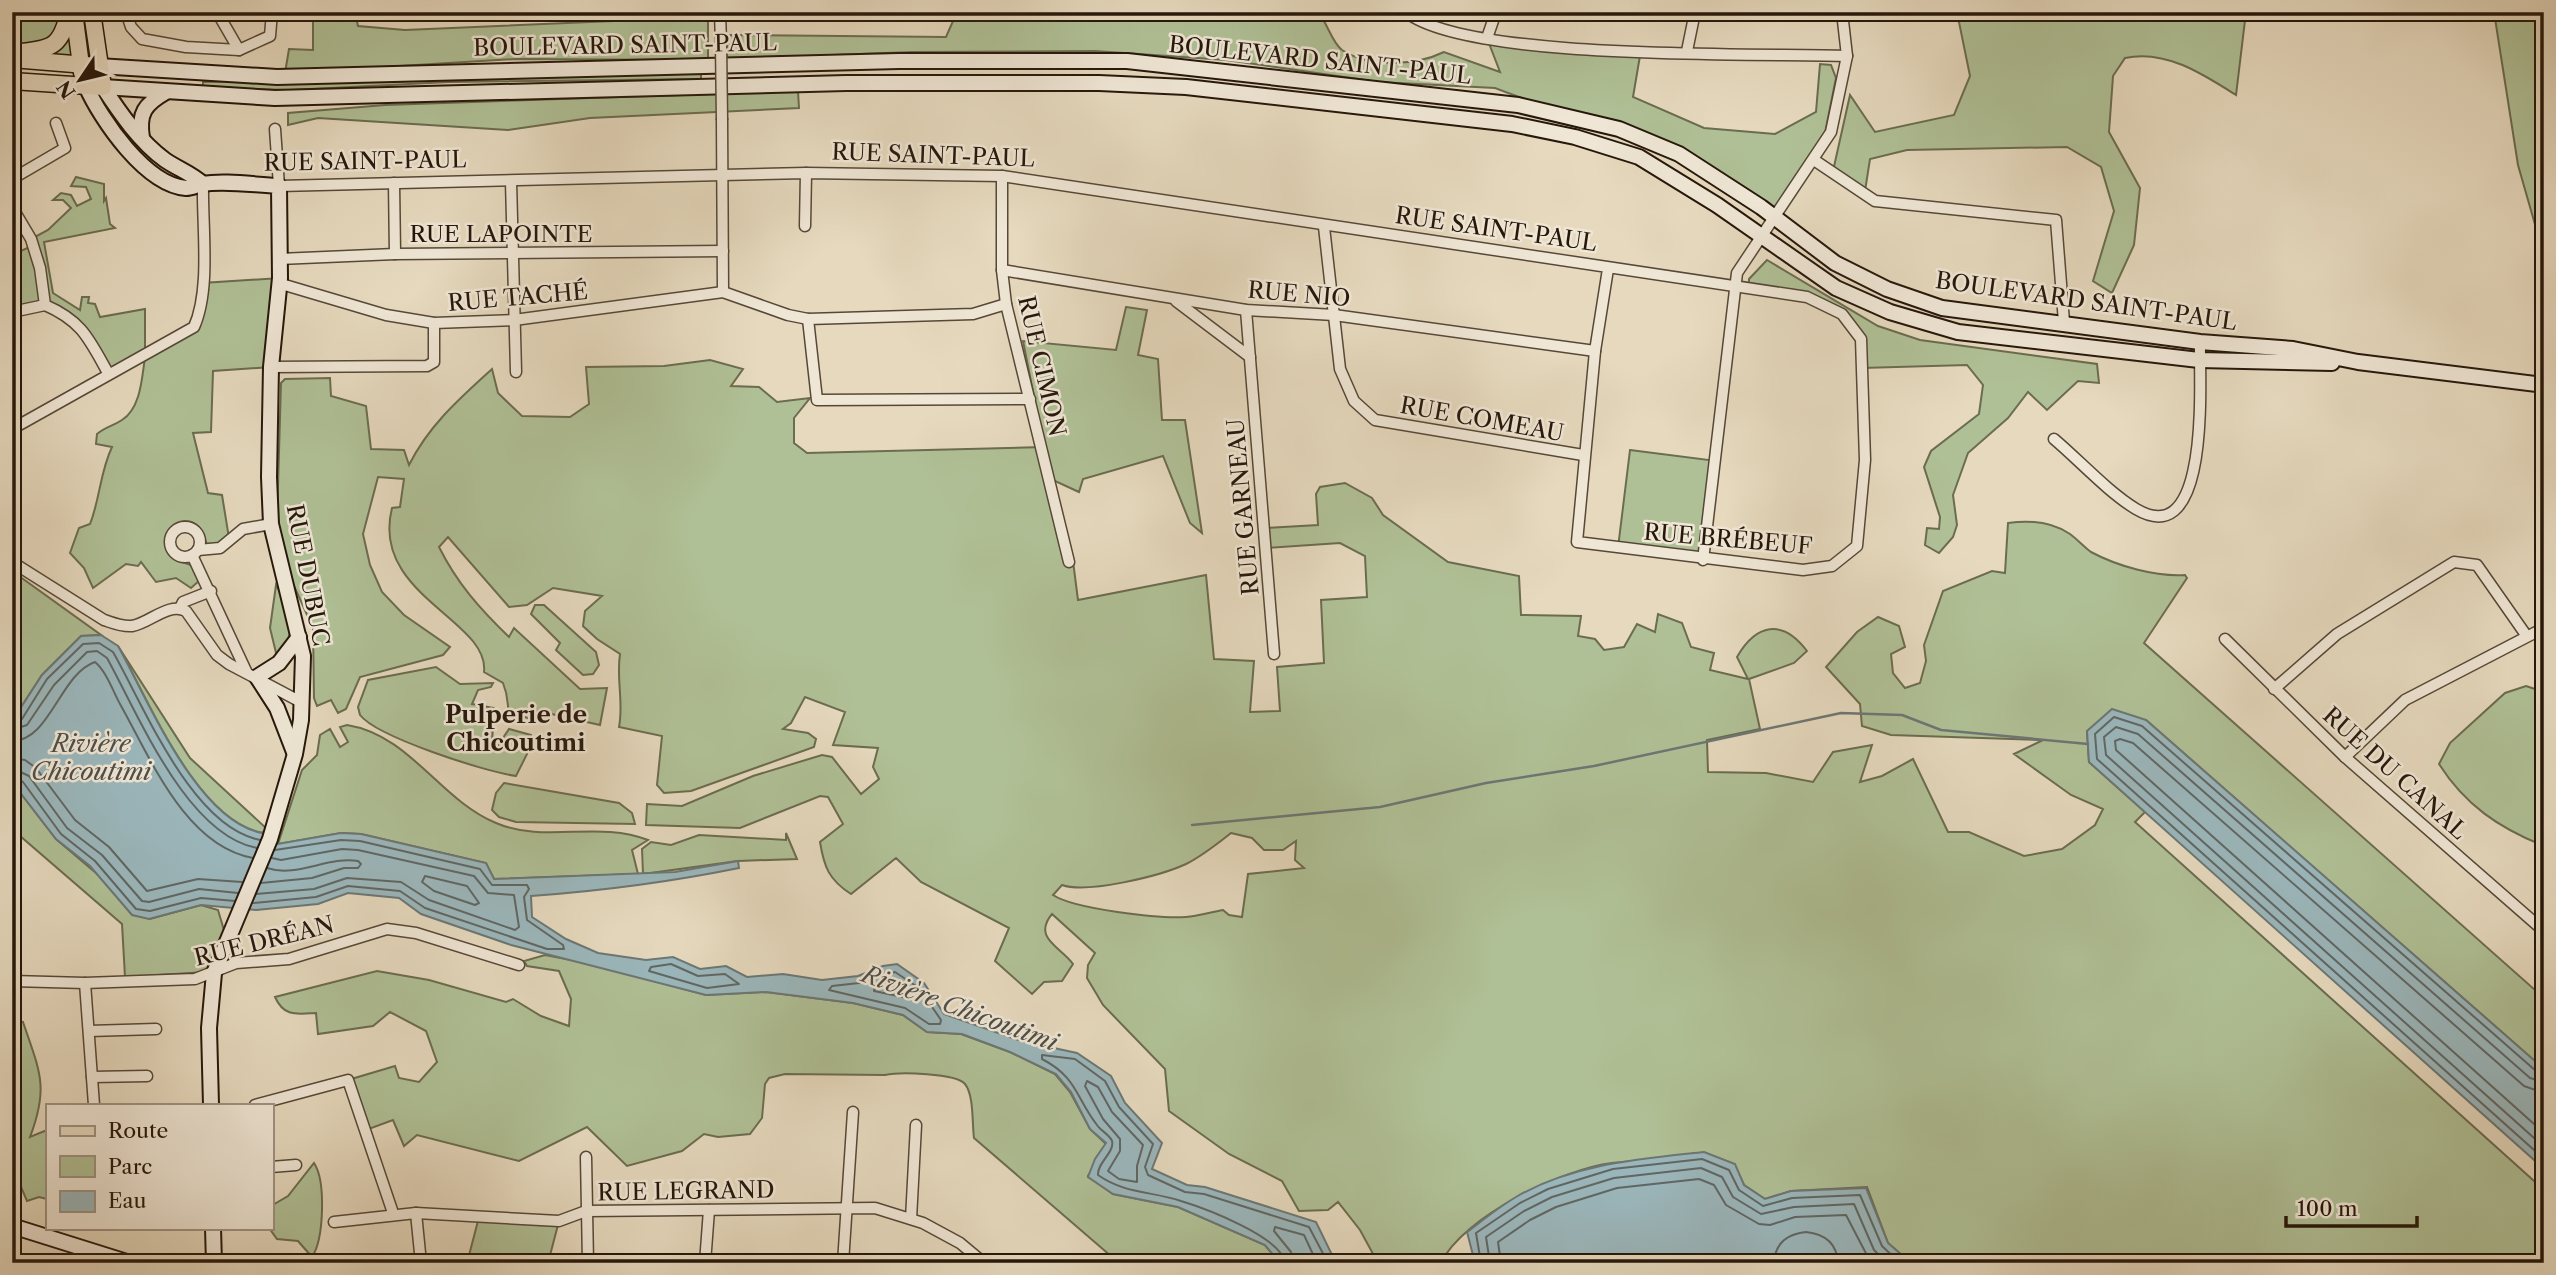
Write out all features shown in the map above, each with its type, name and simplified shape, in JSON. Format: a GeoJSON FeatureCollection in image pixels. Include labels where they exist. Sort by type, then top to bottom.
{"type":"FeatureCollection","features":[{"type":"Feature","properties":{"kind":"main road"},"geometry":{"type":"LineString","coordinates":[[12,53],[50,47],[62,36],[68,12]]}},
{"type":"Feature","properties":{"kind":"main road"},"geometry":{"type":"LineString","coordinates":[[74,12],[80,66],[95,87],[165,160],[189,171],[203,184]]}},
{"type":"Feature","properties":{"kind":"main road"},"geometry":{"type":"LineString","coordinates":[[92,12],[97,66],[95,87]]}},
{"type":"Feature","properties":{"kind":"main road","name":"BOULEVARD SAINT-PAUL"},"geometry":{"type":"LineString","coordinates":[[12,59],[80,66],[277,77],[872,62],[1127,61],[1518,105],[1619,129],[1679,154],[1776,213],[1835,263],[1887,289],[1942,308],[2200,342],[2293,349],[2358,362],[2544,385]]}},
{"type":"Feature","properties":{"kind":"main road","name":"BOULEVARD SAINT-PAUL"},"geometry":{"type":"LineString","coordinates":[[12,81],[275,98],[473,95],[846,83],[1099,83],[1186,87],[1512,124],[1574,137],[1639,157],[1761,235],[1836,288],[1890,312],[1958,332],[2199,360],[2291,364],[2358,362]]}},
{"type":"Feature","properties":{"kind":"main road","name":"RUE SAINT-PAUL"},"geometry":{"type":"LineString","coordinates":[[95,87],[104,118],[146,169],[158,177],[188,188],[203,184],[279,186]]}},
{"type":"Feature","properties":{"kind":"main road"},"geometry":{"type":"LineString","coordinates":[[142,139],[141,114],[147,105],[166,92]]}},
{"type":"Feature","properties":{"kind":"main road","name":"RUE DUBUC"},"geometry":{"type":"LineString","coordinates":[[211,1104],[209,1028],[214,973],[270,839],[295,754],[301,720],[299,701],[303,656],[271,524],[271,367],[278,283],[279,186]]}},
{"type":"Feature","properties":{"kind":"main road"},"geometry":{"type":"LineString","coordinates":[[295,754],[277,708],[252,675],[279,663],[299,637]]}},
{"type":"Feature","properties":{"kind":"main road"},"geometry":{"type":"LineString","coordinates":[[12,1226],[130,1263]]}},
{"type":"Feature","properties":{"kind":"main road"},"geometry":{"type":"LineString","coordinates":[[214,1230],[214,1263]]}},
{"type":"Feature","properties":{"kind":"street"},"geometry":{"type":"LineString","coordinates":[[126,12],[131,27],[142,39],[186,47],[239,50],[250,48],[270,36],[272,12]]}},
{"type":"Feature","properties":{"kind":"street"},"geometry":{"type":"LineString","coordinates":[[217,12],[239,50]]}},
{"type":"Feature","properties":{"kind":"street"},"geometry":{"type":"LineString","coordinates":[[720,12],[723,292],[788,315],[808,319],[973,314],[1006,304]]}},
{"type":"Feature","properties":{"kind":"street"},"geometry":{"type":"LineString","coordinates":[[1406,12],[1416,20],[1488,38],[1553,47],[1847,56]]}},
{"type":"Feature","properties":{"kind":"street"},"geometry":{"type":"LineString","coordinates":[[1488,38],[1496,12]]}},
{"type":"Feature","properties":{"kind":"street"},"geometry":{"type":"LineString","coordinates":[[1687,51],[1695,12]]}},
{"type":"Feature","properties":{"kind":"street"},"geometry":{"type":"LineString","coordinates":[[1703,560],[1737,273],[1831,132],[1847,56],[1842,12]]}},
{"type":"Feature","properties":{"kind":"street"},"geometry":{"type":"LineString","coordinates":[[12,179],[65,148],[55,123]]}},
{"type":"Feature","properties":{"kind":"street","name":"RUE DUBUC"},"geometry":{"type":"LineString","coordinates":[[275,129],[279,186]]}},
{"type":"Feature","properties":{"kind":"street"},"geometry":{"type":"LineString","coordinates":[[1814,160],[1875,201],[2056,220],[2064,322]]}},
{"type":"Feature","properties":{"kind":"street"},"geometry":{"type":"LineString","coordinates":[[805,226],[806,173]]}},
{"type":"Feature","properties":{"kind":"street","name":"RUE SAINT-PAUL"},"geometry":{"type":"LineString","coordinates":[[279,186],[806,173],[1002,176],[1737,287]]}},
{"type":"Feature","properties":{"kind":"street","name":"RUE CIMON"},"geometry":{"type":"LineString","coordinates":[[1002,176],[1002,270],[1006,304],[1069,562]]}},
{"type":"Feature","properties":{"kind":"street"},"geometry":{"type":"LineString","coordinates":[[511,181],[516,372]]}},
{"type":"Feature","properties":{"kind":"street"},"geometry":{"type":"LineString","coordinates":[[394,183],[395,254]]}},
{"type":"Feature","properties":{"kind":"street"},"geometry":{"type":"LineString","coordinates":[[12,429],[108,373],[145,357],[194,327],[202,310],[203,184]]}},
{"type":"Feature","properties":{"kind":"street"},"geometry":{"type":"LineString","coordinates":[[12,207],[31,239],[40,268],[44,305]]}},
{"type":"Feature","properties":{"kind":"street"},"geometry":{"type":"LineString","coordinates":[[1324,226],[1334,315]]}},
{"type":"Feature","properties":{"kind":"street","name":"RUE LAPOINTE"},"geometry":{"type":"LineString","coordinates":[[279,259],[395,254],[723,251]]}},
{"type":"Feature","properties":{"kind":"street"},"geometry":{"type":"LineString","coordinates":[[1583,455],[1608,269]]}},
{"type":"Feature","properties":{"kind":"street","name":"RUE NIO"},"geometry":{"type":"LineString","coordinates":[[1002,270],[1246,310],[1334,315],[1595,351]]}},
{"type":"Feature","properties":{"kind":"street","name":"RUE TACHÉ"},"geometry":{"type":"LineString","coordinates":[[278,283],[386,315],[434,323],[513,320],[723,292]]}},
{"type":"Feature","properties":{"kind":"street","name":"RUE BRÉBEUF"},"geometry":{"type":"LineString","coordinates":[[1583,455],[1577,542],[1703,560],[1803,570],[1832,566],[1857,546],[1865,460],[1861,340],[1842,314],[1807,297],[1737,287]]}},
{"type":"Feature","properties":{"kind":"street"},"geometry":{"type":"LineString","coordinates":[[1173,298],[1250,357]]}},
{"type":"Feature","properties":{"kind":"street"},"geometry":{"type":"LineString","coordinates":[[12,312],[44,305],[65,314],[82,327],[108,373]]}},
{"type":"Feature","properties":{"kind":"street","name":"RUE GARNEAU"},"geometry":{"type":"LineString","coordinates":[[1246,310],[1274,654]]}},
{"type":"Feature","properties":{"kind":"street","name":"RUE COMEAU"},"geometry":{"type":"LineString","coordinates":[[1334,315],[1340,369],[1354,401],[1375,420],[1583,455]]}},
{"type":"Feature","properties":{"kind":"street"},"geometry":{"type":"LineString","coordinates":[[808,319],[817,400],[1030,399]]}},
{"type":"Feature","properties":{"kind":"street"},"geometry":{"type":"LineString","coordinates":[[271,367],[427,366],[434,362],[434,323]]}},
{"type":"Feature","properties":{"kind":"street"},"geometry":{"type":"LineString","coordinates":[[2054,439],[2136,509],[2157,516],[2168,514],[2187,495],[2195,473],[2200,342]]}},
{"type":"Feature","properties":{"kind":"street"},"geometry":{"type":"LineString","coordinates":[[252,675],[195,553],[220,548],[243,529],[271,524]]}},
{"type":"Feature","properties":{"kind":"street"},"geometry":{"type":"LineString","coordinates":[[12,562],[104,620],[120,625],[134,626],[180,608],[183,603],[211,591]]}},
{"type":"Feature","properties":{"kind":"street"},"geometry":{"type":"LineString","coordinates":[[2274,689],[2337,634],[2454,562],[2477,565],[2526,635]]}},
{"type":"Feature","properties":{"kind":"street"},"geometry":{"type":"LineString","coordinates":[[180,608],[194,618],[218,654],[229,664],[299,701]]}},
{"type":"Feature","properties":{"kind":"street"},"geometry":{"type":"LineString","coordinates":[[2345,757],[2405,700],[2544,628]]}},
{"type":"Feature","properties":{"kind":"street","name":"RUE DU CANAL"},"geometry":{"type":"LineString","coordinates":[[2225,639],[2345,757],[2544,931]]}},
{"type":"Feature","properties":{"kind":"street","name":"RUE DRÉAN"},"geometry":{"type":"LineString","coordinates":[[12,982],[85,983],[195,979],[236,963],[289,959],[387,929],[416,933],[519,965]]}},
{"type":"Feature","properties":{"kind":"street"},"geometry":{"type":"LineString","coordinates":[[85,983],[94,1104]]}},
{"type":"Feature","properties":{"kind":"street"},"geometry":{"type":"LineString","coordinates":[[89,1031],[156,1029]]}},
{"type":"Feature","properties":{"kind":"street"},"geometry":{"type":"LineString","coordinates":[[92,1077],[147,1076]]}},
{"type":"Feature","properties":{"kind":"street"},"geometry":{"type":"LineString","coordinates":[[259,1104],[348,1080],[393,1213]]}},
{"type":"Feature","properties":{"kind":"street"},"geometry":{"type":"LineString","coordinates":[[843,1263],[853,1112]]}},
{"type":"Feature","properties":{"kind":"street"},"geometry":{"type":"LineString","coordinates":[[911,1219],[916,1125]]}},
{"type":"Feature","properties":{"kind":"street"},"geometry":{"type":"LineString","coordinates":[[586,1157],[588,1263]]}},
{"type":"Feature","properties":{"kind":"street"},"geometry":{"type":"LineString","coordinates":[[273,1167],[296,1165]]}},
{"type":"Feature","properties":{"kind":"street","name":"RUE LEGRAND"},"geometry":{"type":"LineString","coordinates":[[334,1222],[393,1213],[559,1221],[586,1211],[875,1208],[911,1219],[960,1243],[984,1263]]}},
{"type":"Feature","properties":{"kind":"street"},"geometry":{"type":"LineString","coordinates":[[705,1263],[709,1210]]}},
{"type":"Feature","properties":{"kind":"street"},"geometry":{"type":"LineString","coordinates":[[416,1213],[419,1253],[417,1263]]}},
{"type":"Feature","properties":{"kind":"green space"},"geometry":{"type":"Polygon","coordinates":[[[12,12],[74,12],[80,66],[12,59],[12,12]]]}},
{"type":"Feature","properties":{"kind":"green space"},"geometry":{"type":"Polygon","coordinates":[[[313,12],[355,12],[358,26],[405,30],[684,18],[685,12],[708,12],[708,60],[516,59],[285,73],[289,49],[313,50],[313,12]]]}},
{"type":"Feature","properties":{"kind":"green space"},"geometry":{"type":"Polygon","coordinates":[[[957,12],[1318,12],[1338,47],[1353,56],[1393,63],[1420,60],[1444,52],[1500,72],[1487,38],[1641,50],[1633,97],[1704,128],[1775,134],[1816,112],[1820,64],[1831,65],[1836,78],[1824,138],[1775,207],[1768,210],[1704,166],[1495,88],[1379,82],[1226,60],[1095,51],[912,52],[727,59],[726,35],[946,37],[957,12]]]}},
{"type":"Feature","properties":{"kind":"green space"},"geometry":{"type":"Polygon","coordinates":[[[1947,12],[2246,12],[2236,95],[2183,65],[2155,57],[2125,58],[2113,76],[2109,132],[2140,188],[2134,245],[2112,293],[2093,281],[2114,211],[2101,167],[2067,147],[1907,150],[1870,159],[1865,191],[1833,171],[1850,95],[1875,132],[1954,115],[1970,76],[1959,22],[1947,12]]]}},
{"type":"Feature","properties":{"kind":"green space"},"geometry":{"type":"Polygon","coordinates":[[[2494,12],[2544,12],[2544,234],[2536,228],[2518,165],[2494,12]]]}},
{"type":"Feature","properties":{"kind":"green space"},"geometry":{"type":"Polygon","coordinates":[[[701,71],[701,79],[449,82],[291,90],[203,88],[203,82],[701,71]]]}},
{"type":"Feature","properties":{"kind":"green space"},"geometry":{"type":"Polygon","coordinates":[[[798,91],[799,108],[590,118],[508,130],[318,118],[288,125],[288,113],[385,105],[798,91]]]}},
{"type":"Feature","properties":{"kind":"green space"},"geometry":{"type":"Polygon","coordinates":[[[76,177],[104,184],[104,201],[106,198],[110,224],[115,228],[44,242],[53,293],[80,310],[82,297],[89,297],[88,303],[95,304],[100,317],[145,309],[145,356],[194,327],[202,283],[280,278],[271,367],[213,371],[211,432],[193,433],[208,493],[222,495],[229,538],[216,549],[208,546],[200,528],[191,522],[184,521],[171,527],[165,540],[166,548],[172,558],[194,567],[200,580],[191,588],[176,578],[156,582],[141,562],[138,566],[126,564],[93,588],[84,568],[70,553],[79,528],[90,524],[112,447],[96,444],[97,434],[122,420],[133,408],[140,392],[145,357],[108,373],[82,327],[44,305],[12,312],[12,255],[32,246],[31,239],[48,230],[71,208],[63,200],[53,200],[61,193],[71,195],[77,206],[91,199],[86,187],[71,186],[76,177]]]}},
{"type":"Feature","properties":{"kind":"green space"},"geometry":{"type":"Polygon","coordinates":[[[1767,260],[1878,326],[1920,340],[2097,364],[2099,383],[2078,381],[2047,410],[2028,392],[2008,418],[1968,453],[1953,495],[1957,525],[1953,537],[1939,553],[1925,545],[1927,528],[1939,529],[1940,517],[1924,467],[1931,451],[1979,414],[1983,385],[1967,365],[1862,368],[1861,341],[1855,327],[1844,316],[1814,301],[1749,286],[1749,279],[1767,260]]]}},
{"type":"Feature","properties":{"kind":"green space"},"geometry":{"type":"Polygon","coordinates":[[[1126,307],[1147,310],[1138,355],[1158,359],[1162,420],[1185,420],[1202,533],[1190,523],[1163,456],[1083,479],[1079,492],[1053,480],[1073,561],[1078,600],[1206,575],[1214,659],[1254,661],[1250,712],[1280,711],[1277,667],[1324,663],[1321,600],[1367,597],[1365,556],[1340,543],[1266,548],[1264,528],[1318,525],[1316,494],[1320,487],[1345,483],[1372,498],[1383,515],[1448,562],[1519,576],[1521,615],[1581,616],[1578,636],[1595,639],[1604,650],[1624,647],[1637,624],[1655,632],[1658,614],[1682,623],[1691,647],[1714,653],[1710,670],[1748,679],[1737,657],[1744,646],[1761,632],[1770,629],[1788,633],[1807,651],[1794,663],[1749,679],[1760,729],[1707,740],[1708,772],[1766,773],[1813,782],[1833,752],[1872,745],[1860,782],[1882,776],[1913,759],[1948,832],[1969,832],[2024,856],[2062,849],[2095,825],[2103,809],[2071,795],[2014,754],[2043,740],[1891,735],[1862,726],[1860,704],[1826,667],[1857,632],[1878,617],[1899,626],[1905,647],[1891,654],[1893,673],[1905,688],[1920,683],[1926,661],[1924,645],[1943,591],[1992,571],[2005,573],[2008,523],[2048,524],[2073,536],[2091,552],[2113,562],[2137,570],[2185,575],[2187,578],[2144,643],[2544,998],[2544,1069],[2146,720],[2087,731],[2089,762],[2145,812],[2135,822],[2544,1190],[2544,1263],[1911,1263],[1888,1243],[1867,1187],[1791,1191],[1765,1199],[1744,1185],[1734,1164],[1641,1161],[1591,1167],[1516,1198],[1470,1229],[1441,1263],[1378,1263],[1360,1230],[1338,1202],[1328,1210],[1299,1211],[1282,1181],[1229,1154],[1169,1111],[1165,1069],[1103,1005],[1087,978],[1088,965],[1095,953],[1052,914],[1045,930],[1047,936],[1073,964],[1062,981],[1044,982],[1032,994],[995,961],[1009,928],[921,882],[896,858],[851,894],[837,883],[823,859],[820,842],[843,824],[828,797],[820,796],[740,828],[646,825],[647,804],[682,806],[753,776],[822,755],[832,757],[861,794],[879,779],[873,767],[878,748],[833,745],[845,712],[805,697],[791,723],[783,729],[808,733],[816,739],[814,747],[691,791],[664,793],[657,785],[662,736],[619,727],[620,654],[583,626],[585,611],[602,596],[553,588],[527,605],[509,607],[448,537],[439,547],[453,572],[478,605],[509,637],[514,628],[580,689],[607,688],[600,725],[538,711],[534,720],[510,711],[503,683],[484,672],[481,654],[469,637],[413,584],[398,563],[390,538],[392,508],[400,507],[404,479],[378,477],[363,534],[370,565],[382,592],[404,615],[450,647],[443,655],[360,677],[346,709],[338,713],[331,700],[317,706],[314,698],[313,628],[290,577],[277,521],[281,383],[285,379],[330,378],[331,396],[366,406],[371,449],[404,450],[409,465],[436,425],[492,369],[498,393],[522,416],[570,417],[589,404],[586,367],[664,366],[710,360],[743,369],[731,386],[759,387],[777,402],[810,398],[794,418],[794,443],[807,453],[1044,447],[1023,341],[1116,350],[1126,307]],[[1231,833],[1198,857],[1174,869],[1105,885],[1062,885],[1053,895],[1079,905],[1138,915],[1186,917],[1223,910],[1229,915],[1242,917],[1248,874],[1304,868],[1295,860],[1296,841],[1283,850],[1264,850],[1252,838],[1231,833]]]}},
{"type":"Feature","properties":{"kind":"green space"},"geometry":{"type":"Polygon","coordinates":[[[1630,450],[1717,461],[1706,559],[1618,548],[1630,450]]]}},
{"type":"Feature","properties":{"kind":"green space"},"geometry":{"type":"Polygon","coordinates":[[[12,571],[101,635],[81,636],[42,675],[16,715],[12,713],[12,571]]]}},
{"type":"Feature","properties":{"kind":"green space"},"geometry":{"type":"Polygon","coordinates":[[[276,585],[291,621],[289,638],[277,657],[270,628],[276,585]]]}},
{"type":"Feature","properties":{"kind":"green space"},"geometry":{"type":"Polygon","coordinates":[[[535,605],[544,605],[596,652],[599,665],[593,674],[583,675],[556,650],[560,643],[531,614],[535,605]]]}},
{"type":"Feature","properties":{"kind":"green space"},"geometry":{"type":"Polygon","coordinates":[[[118,646],[190,758],[267,829],[263,833],[239,824],[217,806],[196,783],[177,756],[118,646]]]}},
{"type":"Feature","properties":{"kind":"green space"},"geometry":{"type":"Polygon","coordinates":[[[436,667],[460,684],[493,683],[491,687],[478,690],[472,704],[494,708],[492,744],[497,747],[509,729],[531,735],[527,754],[516,776],[458,761],[409,743],[370,724],[360,715],[358,707],[368,680],[436,667]]]}},
{"type":"Feature","properties":{"kind":"green space"},"geometry":{"type":"Polygon","coordinates":[[[2526,686],[2544,692],[2544,846],[2484,814],[2460,792],[2439,764],[2450,743],[2505,693],[2526,686]]]}},
{"type":"Feature","properties":{"kind":"green space"},"geometry":{"type":"Polygon","coordinates":[[[347,725],[369,731],[389,741],[476,813],[496,823],[533,832],[610,832],[648,840],[632,850],[638,874],[494,879],[486,863],[361,834],[341,833],[278,844],[302,770],[317,755],[320,735],[330,729],[340,747],[348,742],[340,727],[347,725]]]}},
{"type":"Feature","properties":{"kind":"green space"},"geometry":{"type":"Polygon","coordinates":[[[12,782],[56,839],[150,919],[201,905],[218,910],[226,937],[207,972],[125,977],[122,924],[12,829],[12,782]]]}},
{"type":"Feature","properties":{"kind":"green space"},"geometry":{"type":"Polygon","coordinates":[[[504,783],[619,803],[632,813],[635,824],[516,822],[499,817],[492,810],[496,793],[504,783]]]}},
{"type":"Feature","properties":{"kind":"green space"},"geometry":{"type":"Polygon","coordinates":[[[786,833],[797,859],[738,861],[643,874],[642,849],[651,842],[671,845],[699,835],[786,840],[786,833]]]}},
{"type":"Feature","properties":{"kind":"green space"},"geometry":{"type":"Polygon","coordinates":[[[545,955],[587,963],[706,995],[766,992],[853,1003],[903,1015],[927,1032],[961,1034],[1010,1052],[1055,1074],[1070,1092],[1090,1129],[1106,1144],[1088,1176],[1113,1194],[1178,1207],[1265,1245],[1280,1263],[1119,1263],[974,1138],[968,1089],[960,1080],[939,1076],[785,1074],[769,1078],[765,1084],[762,1118],[750,1134],[718,1137],[704,1134],[682,1151],[627,1166],[587,1127],[519,1161],[417,1135],[404,1146],[393,1120],[366,1130],[348,1080],[395,1066],[399,1078],[419,1082],[437,1062],[426,1031],[390,1012],[373,1026],[318,1034],[316,1013],[291,1013],[282,1008],[275,997],[377,971],[429,980],[506,1002],[513,999],[541,1016],[569,1026],[571,999],[559,971],[527,966],[524,961],[545,955]]]}},
{"type":"Feature","properties":{"kind":"green space"},"geometry":{"type":"Polygon","coordinates":[[[12,1021],[23,1022],[38,1067],[41,1092],[30,1137],[46,1130],[46,1199],[39,1197],[27,1201],[12,1166],[12,1021]]]}},
{"type":"Feature","properties":{"kind":"green space"},"geometry":{"type":"Polygon","coordinates":[[[314,1163],[318,1171],[322,1210],[319,1237],[312,1257],[298,1241],[277,1239],[270,1230],[273,1230],[273,1205],[288,1196],[314,1163]]]}},
{"type":"Feature","properties":{"kind":"green space"},"geometry":{"type":"Polygon","coordinates":[[[479,1217],[559,1221],[548,1263],[467,1263],[479,1217]]]}},
{"type":"Feature","properties":{"kind":"water","name":"Rivière Chicoutimi"},"geometry":{"type":"Polygon","coordinates":[[[101,635],[118,646],[160,726],[196,783],[216,806],[238,824],[262,833],[267,829],[278,844],[341,833],[361,834],[486,863],[494,879],[675,872],[738,861],[739,868],[687,878],[531,896],[532,917],[566,939],[598,953],[646,960],[673,957],[700,969],[726,966],[747,977],[783,974],[822,980],[858,976],[883,966],[897,964],[924,983],[944,1014],[1021,1041],[1077,1053],[1111,1076],[1125,1103],[1162,1143],[1152,1169],[1187,1185],[1205,1187],[1316,1222],[1336,1263],[1280,1263],[1265,1245],[1178,1207],[1113,1194],[1088,1177],[1095,1159],[1106,1143],[1090,1129],[1071,1092],[1056,1074],[1010,1052],[962,1034],[927,1032],[903,1015],[853,1003],[766,992],[706,995],[511,945],[421,914],[399,898],[348,893],[318,904],[256,910],[201,905],[149,919],[132,915],[90,866],[56,839],[12,782],[12,713],[16,715],[42,675],[81,636],[101,635]]]}},
{"type":"Feature","properties":{"kind":"water"},"geometry":{"type":"Polygon","coordinates":[[[2112,709],[2146,720],[2544,1069],[2544,1169],[2089,762],[2087,731],[2112,709]]]}},
{"type":"Feature","properties":{"kind":"water"},"geometry":{"type":"Polygon","coordinates":[[[1704,1152],[1735,1164],[1744,1185],[1765,1199],[1791,1191],[1866,1188],[1888,1243],[1911,1263],[1821,1263],[1807,1258],[1783,1263],[1475,1263],[1467,1232],[1510,1201],[1538,1186],[1583,1170],[1607,1165],[1704,1152]]]}},
{"type":"Feature","properties":{"kind":"waterway"},"geometry":{"type":"LineString","coordinates":[[1192,825],[1380,807],[1486,783],[1594,766],[1841,713],[1902,715],[1941,730],[2088,744]]}},
{"type":"Feature","properties":{"kind":"district","name":"Pulperie de Chicoutimi"},"geometry":{"type":"Point","coordinates":[516,728]}}]}
